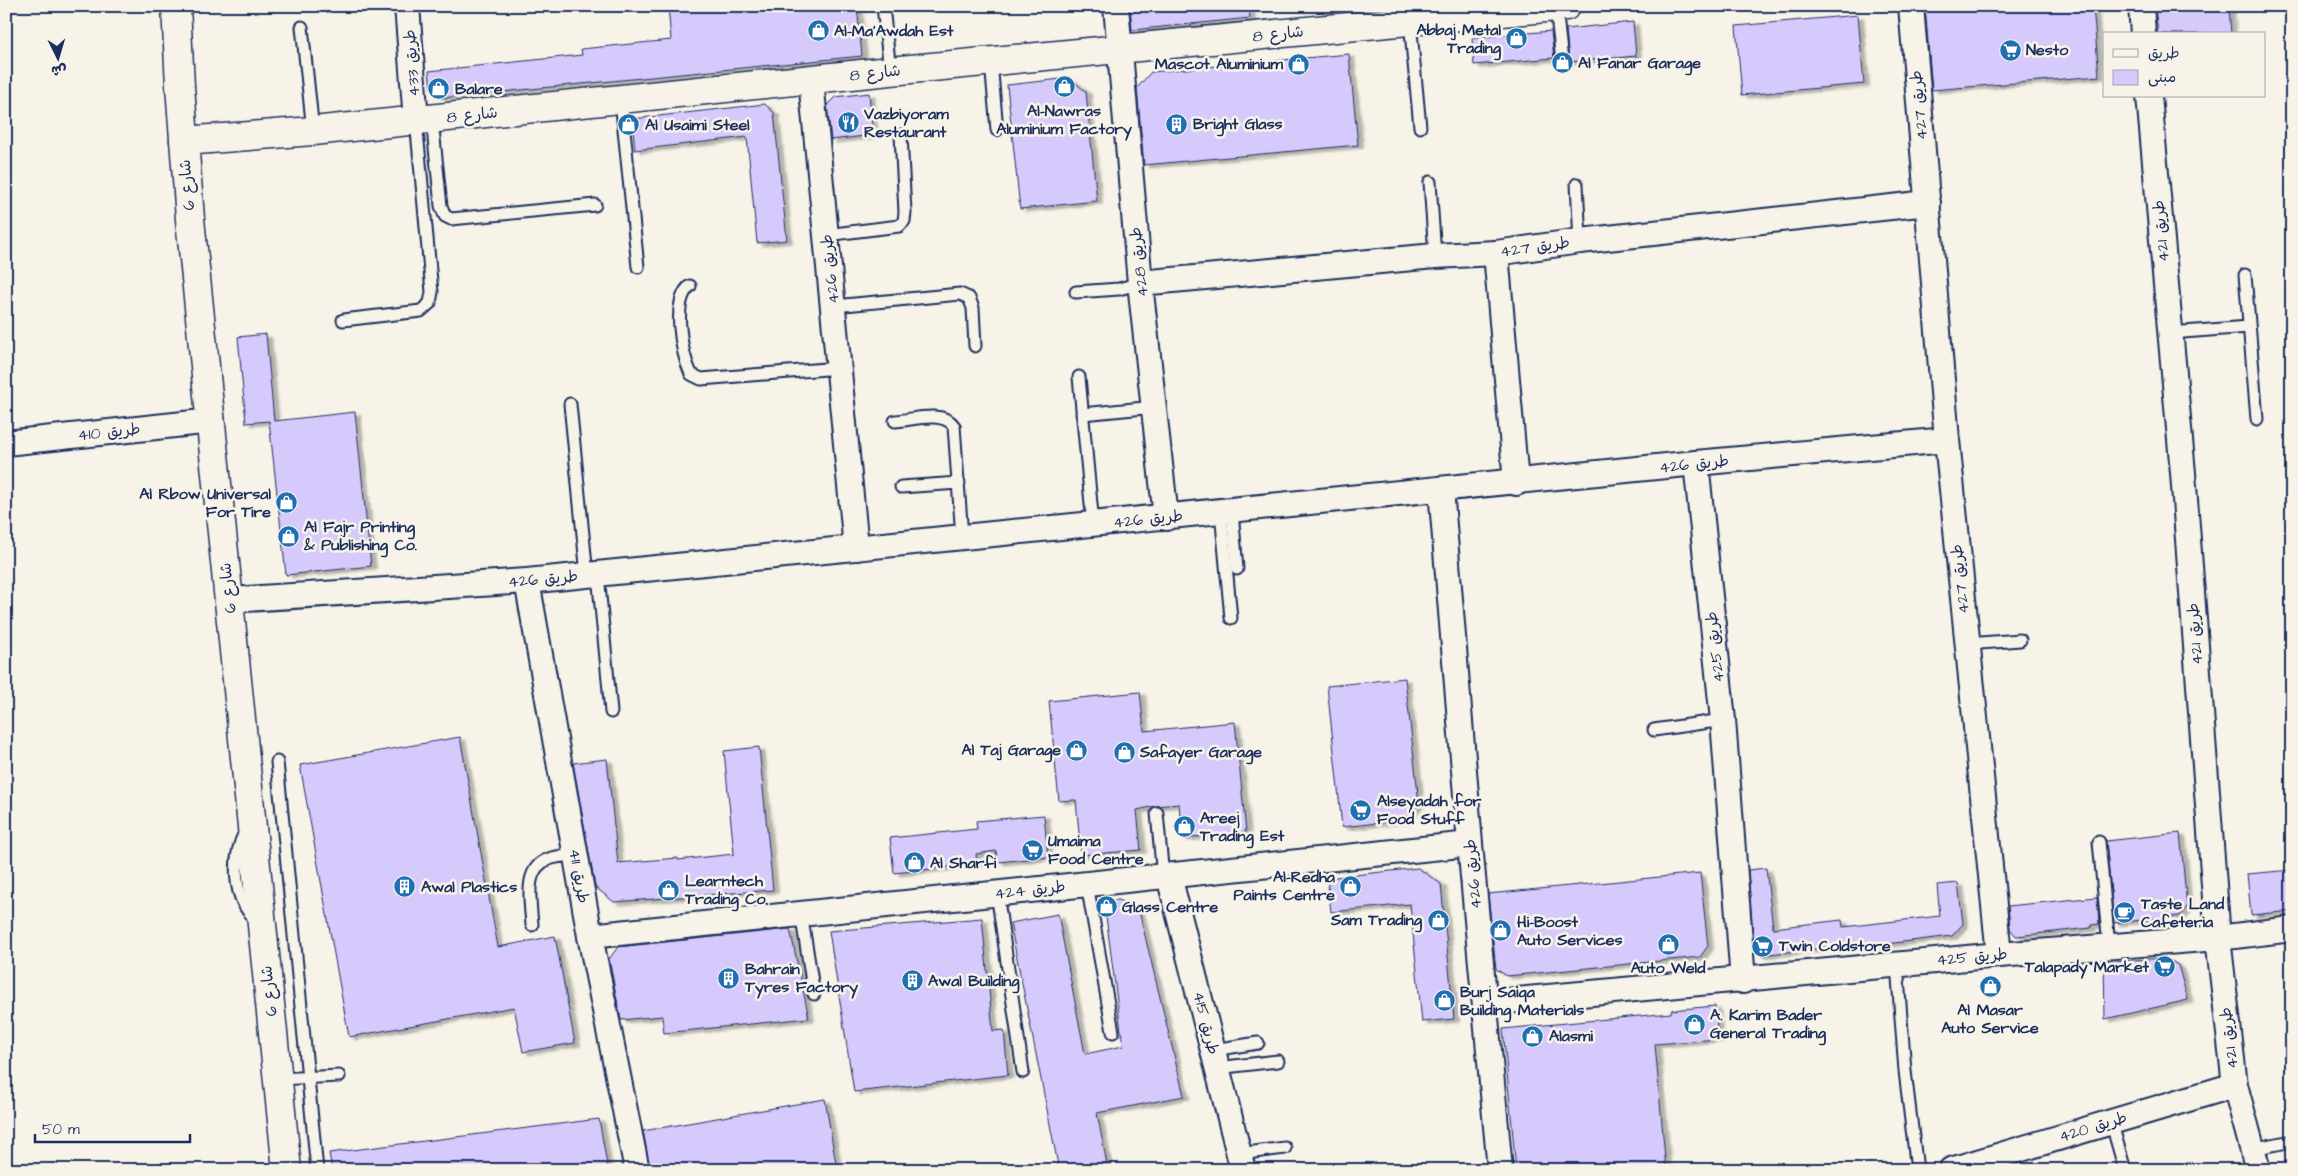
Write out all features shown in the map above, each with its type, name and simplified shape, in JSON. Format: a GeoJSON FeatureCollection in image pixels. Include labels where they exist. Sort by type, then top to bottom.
{"type":"FeatureCollection","features":[{"type":"Feature","properties":{"kind":"street","name":"شارع 6"},"geometry":{"type":"LineString","coordinates":[[176,6],[184,141],[287,1170]]}},
{"type":"Feature","properties":{"kind":"street","name":"طريق 433"},"geometry":{"type":"LineString","coordinates":[[408,6],[424,120]]}},
{"type":"Feature","properties":{"kind":"street","name":"طريق 428"},"geometry":{"type":"LineString","coordinates":[[1116,6],[1140,283],[1166,518]]}},
{"type":"Feature","properties":{"kind":"street","name":"طريق 427"},"geometry":{"type":"LineString","coordinates":[[1911,6],[1947,440],[1999,955]]}},
{"type":"Feature","properties":{"kind":"street"},"geometry":{"type":"LineString","coordinates":[[2141,6],[2143,32]]}},
{"type":"Feature","properties":{"kind":"street","name":"شارع 8"},"geometry":{"type":"LineString","coordinates":[[184,141],[313,131],[890,71],[1410,21],[1450,12],[1561,7]]}},
{"type":"Feature","properties":{"kind":"street","name":"طريق 426"},"geometry":{"type":"LineString","coordinates":[[811,80],[856,548]]}},
{"type":"Feature","properties":{"kind":"street","name":"طريق 421"},"geometry":{"type":"LineString","coordinates":[[2149,98],[2218,938],[2235,1084],[2255,1159]]}},
{"type":"Feature","properties":{"kind":"street","name":"طريق 427"},"geometry":{"type":"LineString","coordinates":[[1140,283],[1435,256],[1496,253],[1580,241],[1928,203]]}},
{"type":"Feature","properties":{"kind":"street"},"geometry":{"type":"LineString","coordinates":[[1496,253],[1516,483]]}},
{"type":"Feature","properties":{"kind":"street","name":"طريق 410"},"geometry":{"type":"LineString","coordinates":[[6,443],[212,421]]}},
{"type":"Feature","properties":{"kind":"street","name":"طريق 426"},"geometry":{"type":"LineString","coordinates":[[230,600],[527,581],[1516,483],[1696,463],[1947,440]]}},
{"type":"Feature","properties":{"kind":"street","name":"طريق 425"},"geometry":{"type":"LineString","coordinates":[[1696,463],[1723,720],[1743,980]]}},
{"type":"Feature","properties":{"kind":"street","name":"طريق 426"},"geometry":{"type":"LineString","coordinates":[[1441,489],[1470,844],[1500,1170]]}},
{"type":"Feature","properties":{"kind":"street","name":"طريق 411"},"geometry":{"type":"LineString","coordinates":[[527,581],[590,936],[638,1170]]}},
{"type":"Feature","properties":{"kind":"street","name":"طريق 424"},"geometry":{"type":"LineString","coordinates":[[590,936],[1470,844]]}},
{"type":"Feature","properties":{"kind":"street","name":"طريق 415"},"geometry":{"type":"LineString","coordinates":[[1166,876],[1241,1162]]}},
{"type":"Feature","properties":{"kind":"street","name":"طريق 425"},"geometry":{"type":"LineString","coordinates":[[1485,1004],[1897,964],[2218,938],[2292,929]]}},
{"type":"Feature","properties":{"kind":"street","name":"طريق 420"},"geometry":{"type":"LineString","coordinates":[[1951,1170],[2010,1161],[2111,1122],[2235,1084]]}},
{"type":"Feature","properties":{"kind":"lane"},"geometry":{"type":"LineString","coordinates":[[884,6],[890,71]]}},
{"type":"Feature","properties":{"kind":"lane"},"geometry":{"type":"LineString","coordinates":[[1561,7],[1562,61]]}},
{"type":"Feature","properties":{"kind":"lane"},"geometry":{"type":"LineString","coordinates":[[1410,21],[1420,127]]}},
{"type":"Feature","properties":{"kind":"lane"},"geometry":{"type":"LineString","coordinates":[[302,27],[313,131]]}},
{"type":"Feature","properties":{"kind":"lane"},"geometry":{"type":"LineString","coordinates":[[990,62],[997,130]]}},
{"type":"Feature","properties":{"kind":"lane"},"geometry":{"type":"LineString","coordinates":[[621,100],[638,267]]}},
{"type":"Feature","properties":{"kind":"lane"},"geometry":{"type":"LineString","coordinates":[[424,120],[441,206],[446,216],[451,219],[595,205]]}},
{"type":"Feature","properties":{"kind":"lane"},"geometry":{"type":"LineString","coordinates":[[343,320],[421,311],[430,303],[432,292],[424,120]]}},
{"type":"Feature","properties":{"kind":"lane"},"geometry":{"type":"LineString","coordinates":[[826,235],[899,226],[904,221],[900,135]]}},
{"type":"Feature","properties":{"kind":"lane"},"geometry":{"type":"LineString","coordinates":[[1430,182],[1435,256]]}},
{"type":"Feature","properties":{"kind":"lane"},"geometry":{"type":"LineString","coordinates":[[1577,184],[1580,241]]}},
{"type":"Feature","properties":{"kind":"lane"},"geometry":{"type":"LineString","coordinates":[[2244,275],[2258,419]]}},
{"type":"Feature","properties":{"kind":"lane"},"geometry":{"type":"LineString","coordinates":[[1076,292],[1119,289],[1140,283]]}},
{"type":"Feature","properties":{"kind":"lane"},"geometry":{"type":"LineString","coordinates":[[690,286],[682,294],[680,306],[683,353],[691,374],[700,378],[839,368]]}},
{"type":"Feature","properties":{"kind":"lane"},"geometry":{"type":"LineString","coordinates":[[834,306],[960,294],[969,298],[973,308],[975,346]]}},
{"type":"Feature","properties":{"kind":"lane"},"geometry":{"type":"LineString","coordinates":[[2170,334],[2249,327]]}},
{"type":"Feature","properties":{"kind":"lane"},"geometry":{"type":"LineString","coordinates":[[1078,377],[1093,524]]}},
{"type":"Feature","properties":{"kind":"lane"},"geometry":{"type":"LineString","coordinates":[[570,404],[611,712]]}},
{"type":"Feature","properties":{"kind":"lane"},"geometry":{"type":"LineString","coordinates":[[1082,414],[1155,407]]}},
{"type":"Feature","properties":{"kind":"lane"},"geometry":{"type":"LineString","coordinates":[[895,421],[938,417],[950,422],[955,432],[962,537]]}},
{"type":"Feature","properties":{"kind":"lane"},"geometry":{"type":"LineString","coordinates":[[901,487],[959,483]]}},
{"type":"Feature","properties":{"kind":"lane"},"geometry":{"type":"LineString","coordinates":[[1226,511],[1237,569]]}},
{"type":"Feature","properties":{"kind":"lane"},"geometry":{"type":"LineString","coordinates":[[1226,511],[1231,618]]}},
{"type":"Feature","properties":{"kind":"lane"},"geometry":{"type":"LineString","coordinates":[[1967,644],[2020,640]]}},
{"type":"Feature","properties":{"kind":"lane"},"geometry":{"type":"LineString","coordinates":[[1654,730],[1723,720]]}},
{"type":"Feature","properties":{"kind":"lane"},"geometry":{"type":"LineString","coordinates":[[276,762],[317,1170]]}},
{"type":"Feature","properties":{"kind":"lane"},"geometry":{"type":"LineString","coordinates":[[1157,813],[1166,876]]}},
{"type":"Feature","properties":{"kind":"lane"},"geometry":{"type":"LineString","coordinates":[[2099,842],[2109,946]]}},
{"type":"Feature","properties":{"kind":"lane"},"geometry":{"type":"LineString","coordinates":[[532,925],[530,884],[534,870],[550,859],[575,854]]}},
{"type":"Feature","properties":{"kind":"lane"},"geometry":{"type":"LineString","coordinates":[[1087,884],[1113,1032]]}},
{"type":"Feature","properties":{"kind":"lane"},"geometry":{"type":"LineString","coordinates":[[997,893],[1022,1072]]}},
{"type":"Feature","properties":{"kind":"lane"},"geometry":{"type":"LineString","coordinates":[[802,913],[814,994]]}},
{"type":"Feature","properties":{"kind":"lane"},"geometry":{"type":"LineString","coordinates":[[1897,964],[1905,1072],[1917,1170]]}},
{"type":"Feature","properties":{"kind":"lane"},"geometry":{"type":"LineString","coordinates":[[1215,1059],[1258,1043]]}},
{"type":"Feature","properties":{"kind":"lane"},"geometry":{"type":"LineString","coordinates":[[1215,1059],[1278,1061]]}},
{"type":"Feature","properties":{"kind":"lane"},"geometry":{"type":"LineString","coordinates":[[278,1079],[339,1076]]}},
{"type":"Feature","properties":{"kind":"lane"},"geometry":{"type":"LineString","coordinates":[[2111,1122],[2125,1170]]}},
{"type":"Feature","properties":{"kind":"lane"},"geometry":{"type":"LineString","coordinates":[[2255,1159],[2292,1141]]}},
{"type":"Feature","properties":{"kind":"lane"},"geometry":{"type":"LineString","coordinates":[[1241,1162],[1284,1148]]}},
{"type":"Feature","properties":{"kind":"building"},"geometry":{"type":"Polygon","coordinates":[[[668,6],[857,6],[862,56],[441,98],[431,88],[429,71],[582,55],[581,49],[671,40],[668,6]]]}},
{"type":"Feature","properties":{"kind":"building"},"geometry":{"type":"Polygon","coordinates":[[[1130,6],[1249,6],[1250,18],[1132,30],[1130,6]]]}},
{"type":"Feature","properties":{"kind":"building","name":"Nesto"},"geometry":{"type":"Polygon","coordinates":[[[1925,6],[2093,6],[2099,76],[1932,90],[1925,6]]]}},
{"type":"Feature","properties":{"kind":"building"},"geometry":{"type":"Polygon","coordinates":[[[2155,6],[2229,6],[2231,32],[2158,32],[2155,6]]]}},
{"type":"Feature","properties":{"kind":"building"},"geometry":{"type":"Polygon","coordinates":[[[1858,15],[1864,84],[1742,95],[1736,26],[1858,15]]]}},
{"type":"Feature","properties":{"kind":"building"},"geometry":{"type":"Polygon","coordinates":[[[1633,22],[1636,56],[1569,62],[1566,29],[1633,22]]]}},
{"type":"Feature","properties":{"kind":"building"},"geometry":{"type":"Polygon","coordinates":[[[1551,31],[1554,58],[1474,65],[1472,38],[1551,31]]]}},
{"type":"Feature","properties":{"kind":"building"},"geometry":{"type":"Polygon","coordinates":[[[1349,54],[1358,145],[1144,165],[1137,88],[1151,72],[1349,54]]]}},
{"type":"Feature","properties":{"kind":"building"},"geometry":{"type":"Polygon","coordinates":[[[1070,78],[1086,92],[1097,201],[1020,209],[1007,85],[1070,78]]]}},
{"type":"Feature","properties":{"kind":"building","name":"Vazbiyoram Restaurant"},"geometry":{"type":"Polygon","coordinates":[[[869,93],[873,135],[831,140],[827,105],[835,97],[869,93]]]}},
{"type":"Feature","properties":{"kind":"building"},"geometry":{"type":"Polygon","coordinates":[[[765,104],[774,113],[787,240],[757,243],[747,137],[635,150],[632,119],[765,104]]]}},
{"type":"Feature","properties":{"kind":"building"},"geometry":{"type":"Polygon","coordinates":[[[266,334],[274,421],[355,412],[371,566],[286,575],[269,421],[246,423],[238,337],[266,334]]]}},
{"type":"Feature","properties":{"kind":"building"},"geometry":{"type":"Polygon","coordinates":[[[1405,678],[1419,803],[1405,820],[1342,827],[1327,686],[1405,678]]]}},
{"type":"Feature","properties":{"kind":"building"},"geometry":{"type":"Polygon","coordinates":[[[1140,692],[1144,731],[1235,722],[1246,832],[1182,838],[1179,804],[1156,806],[1137,810],[1141,850],[1081,855],[1076,800],[1059,801],[1049,701],[1140,692]]]}},
{"type":"Feature","properties":{"kind":"building","name":"Awal Plastics"},"geometry":{"type":"Polygon","coordinates":[[[460,737],[498,947],[555,936],[575,1043],[523,1052],[514,1007],[349,1037],[300,765],[460,737]]]}},
{"type":"Feature","properties":{"kind":"building"},"geometry":{"type":"Polygon","coordinates":[[[759,747],[773,890],[614,902],[595,887],[573,763],[607,759],[618,863],[678,858],[678,860],[734,854],[724,751],[759,747]]]}},
{"type":"Feature","properties":{"kind":"building"},"geometry":{"type":"Polygon","coordinates":[[[1044,815],[1048,857],[998,862],[996,851],[976,854],[977,864],[894,873],[890,838],[977,829],[976,821],[1044,815]]]}},
{"type":"Feature","properties":{"kind":"building"},"geometry":{"type":"Polygon","coordinates":[[[2180,833],[2187,907],[2180,916],[2114,923],[2106,841],[2180,833]]]}},
{"type":"Feature","properties":{"kind":"building"},"geometry":{"type":"Polygon","coordinates":[[[1418,868],[1441,884],[1454,1019],[1422,1022],[1410,904],[1331,912],[1327,878],[1418,868]]]}},
{"type":"Feature","properties":{"kind":"building"},"geometry":{"type":"Polygon","coordinates":[[[1766,868],[1773,928],[1842,920],[1843,927],[1940,916],[1937,885],[1958,883],[1963,924],[1952,936],[1869,946],[1868,943],[1760,955],[1754,949],[1748,870],[1766,868]]]}},
{"type":"Feature","properties":{"kind":"building"},"geometry":{"type":"Polygon","coordinates":[[[2292,870],[2292,911],[2251,915],[2247,874],[2292,870]]]}},
{"type":"Feature","properties":{"kind":"building"},"geometry":{"type":"Polygon","coordinates":[[[1700,873],[1708,946],[1700,957],[1507,976],[1496,969],[1488,894],[1700,873]]]}},
{"type":"Feature","properties":{"kind":"building"},"geometry":{"type":"Polygon","coordinates":[[[2097,897],[2099,924],[2091,925],[2091,928],[2016,936],[2010,929],[2008,906],[2097,897]]]}},
{"type":"Feature","properties":{"kind":"building"},"geometry":{"type":"Polygon","coordinates":[[[1119,900],[1139,911],[1184,1096],[1097,1113],[1107,1164],[1077,1170],[1059,1170],[1010,923],[1058,914],[1085,1054],[1123,1046],[1104,901],[1119,900]]]}},
{"type":"Feature","properties":{"kind":"building","name":"Awal Building"},"geometry":{"type":"Polygon","coordinates":[[[982,918],[993,1031],[1004,1030],[1008,1075],[854,1092],[829,931],[982,918]]]}},
{"type":"Feature","properties":{"kind":"building","name":"Bahrain Tyres Factory"},"geometry":{"type":"Polygon","coordinates":[[[790,929],[809,1018],[664,1033],[662,1016],[621,1020],[609,959],[618,947],[790,929]]]}},
{"type":"Feature","properties":{"kind":"building"},"geometry":{"type":"Polygon","coordinates":[[[2165,958],[2178,965],[2188,1000],[2105,1019],[2104,962],[2165,958]]]}},
{"type":"Feature","properties":{"kind":"building"},"geometry":{"type":"Polygon","coordinates":[[[1715,1006],[1718,1039],[1655,1044],[1666,1170],[1516,1170],[1503,1029],[1671,1013],[1671,1010],[1715,1006]]]}},
{"type":"Feature","properties":{"kind":"building"},"geometry":{"type":"Polygon","coordinates":[[[825,1099],[837,1170],[650,1170],[643,1131],[825,1099]]]}},
{"type":"Feature","properties":{"kind":"building"},"geometry":{"type":"Polygon","coordinates":[[[599,1119],[608,1170],[332,1170],[329,1153],[599,1119]]]}},
{"type":"Feature","properties":{"kind":"place","name":"Al-Ma'Awdah Est"},"geometry":{"type":"Point","coordinates":[818,31]}},
{"type":"Feature","properties":{"kind":"place","name":"Abbaj Metal Trading"},"geometry":{"type":"Point","coordinates":[1517,39]}},
{"type":"Feature","properties":{"kind":"place","name":"Nesto"},"geometry":{"type":"Point","coordinates":[2010,50]}},
{"type":"Feature","properties":{"kind":"place","name":"Al Fanar Garage"},"geometry":{"type":"Point","coordinates":[1562,63]}},
{"type":"Feature","properties":{"kind":"place","name":"Mascot Aluminium"},"geometry":{"type":"Point","coordinates":[1299,64]}},
{"type":"Feature","properties":{"kind":"place","name":"Al-Nawras Aluminium Factory"},"geometry":{"type":"Point","coordinates":[1064,87]}},
{"type":"Feature","properties":{"kind":"place","name":"Balare"},"geometry":{"type":"Point","coordinates":[439,89]}},
{"type":"Feature","properties":{"kind":"place","name":"Vazbiyoram Restaurant"},"geometry":{"type":"Point","coordinates":[848,123]}},
{"type":"Feature","properties":{"kind":"place","name":"Bright Glass"},"geometry":{"type":"Point","coordinates":[1177,124]}},
{"type":"Feature","properties":{"kind":"place","name":"Al Usaimi Steel"},"geometry":{"type":"Point","coordinates":[629,125]}},
{"type":"Feature","properties":{"kind":"place","name":"Al Rbow Universal For Tire"},"geometry":{"type":"Point","coordinates":[287,503]}},
{"type":"Feature","properties":{"kind":"place","name":"Al Fajr Printing & Publishing Co."},"geometry":{"type":"Point","coordinates":[288,536]}},
{"type":"Feature","properties":{"kind":"place","name":"Al Taj Garage"},"geometry":{"type":"Point","coordinates":[1077,750]}},
{"type":"Feature","properties":{"kind":"place","name":"Safayer Garage"},"geometry":{"type":"Point","coordinates":[1124,752]}},
{"type":"Feature","properties":{"kind":"place","name":"Alseyadah for Food Stuff"},"geometry":{"type":"Point","coordinates":[1361,810]}},
{"type":"Feature","properties":{"kind":"place","name":"Areej Trading Est"},"geometry":{"type":"Point","coordinates":[1184,827]}},
{"type":"Feature","properties":{"kind":"place","name":"Umaima Food Centre"},"geometry":{"type":"Point","coordinates":[1032,850]}},
{"type":"Feature","properties":{"kind":"place","name":"Al Sharfi"},"geometry":{"type":"Point","coordinates":[914,863]}},
{"type":"Feature","properties":{"kind":"place","name":"Al-Redha Paints Centre"},"geometry":{"type":"Point","coordinates":[1351,886]}},
{"type":"Feature","properties":{"kind":"place","name":"Awal Plastics"},"geometry":{"type":"Point","coordinates":[405,887]}},
{"type":"Feature","properties":{"kind":"place","name":"Learntech Trading Co."},"geometry":{"type":"Point","coordinates":[669,890]}},
{"type":"Feature","properties":{"kind":"place","name":"Glass Centre"},"geometry":{"type":"Point","coordinates":[1106,907]}},
{"type":"Feature","properties":{"kind":"place","name":"Taste Land Cafeteria"},"geometry":{"type":"Point","coordinates":[2125,913]}},
{"type":"Feature","properties":{"kind":"place","name":"Sam Trading"},"geometry":{"type":"Point","coordinates":[1438,920]}},
{"type":"Feature","properties":{"kind":"place","name":"Hi-Boost Auto Services"},"geometry":{"type":"Point","coordinates":[1501,931]}},
{"type":"Feature","properties":{"kind":"place","name":"Auto Weld"},"geometry":{"type":"Point","coordinates":[1668,944]}},
{"type":"Feature","properties":{"kind":"place","name":"Twin Coldstore"},"geometry":{"type":"Point","coordinates":[1763,946]}},
{"type":"Feature","properties":{"kind":"place","name":"Talapady Market"},"geometry":{"type":"Point","coordinates":[2165,967]}},
{"type":"Feature","properties":{"kind":"place","name":"Bahrain Tyres Factory"},"geometry":{"type":"Point","coordinates":[729,978]}},
{"type":"Feature","properties":{"kind":"place","name":"Awal Building"},"geometry":{"type":"Point","coordinates":[912,981]}},
{"type":"Feature","properties":{"kind":"place","name":"Al Masar Auto Service"},"geometry":{"type":"Point","coordinates":[1990,986]}},
{"type":"Feature","properties":{"kind":"place","name":"Burj Saiqa Building Materials"},"geometry":{"type":"Point","coordinates":[1444,1001]}},
{"type":"Feature","properties":{"kind":"place","name":"A. Karim Bader General Trading"},"geometry":{"type":"Point","coordinates":[1694,1024]}},
{"type":"Feature","properties":{"kind":"place","name":"Alasmi"},"geometry":{"type":"Point","coordinates":[1533,1036]}}]}
